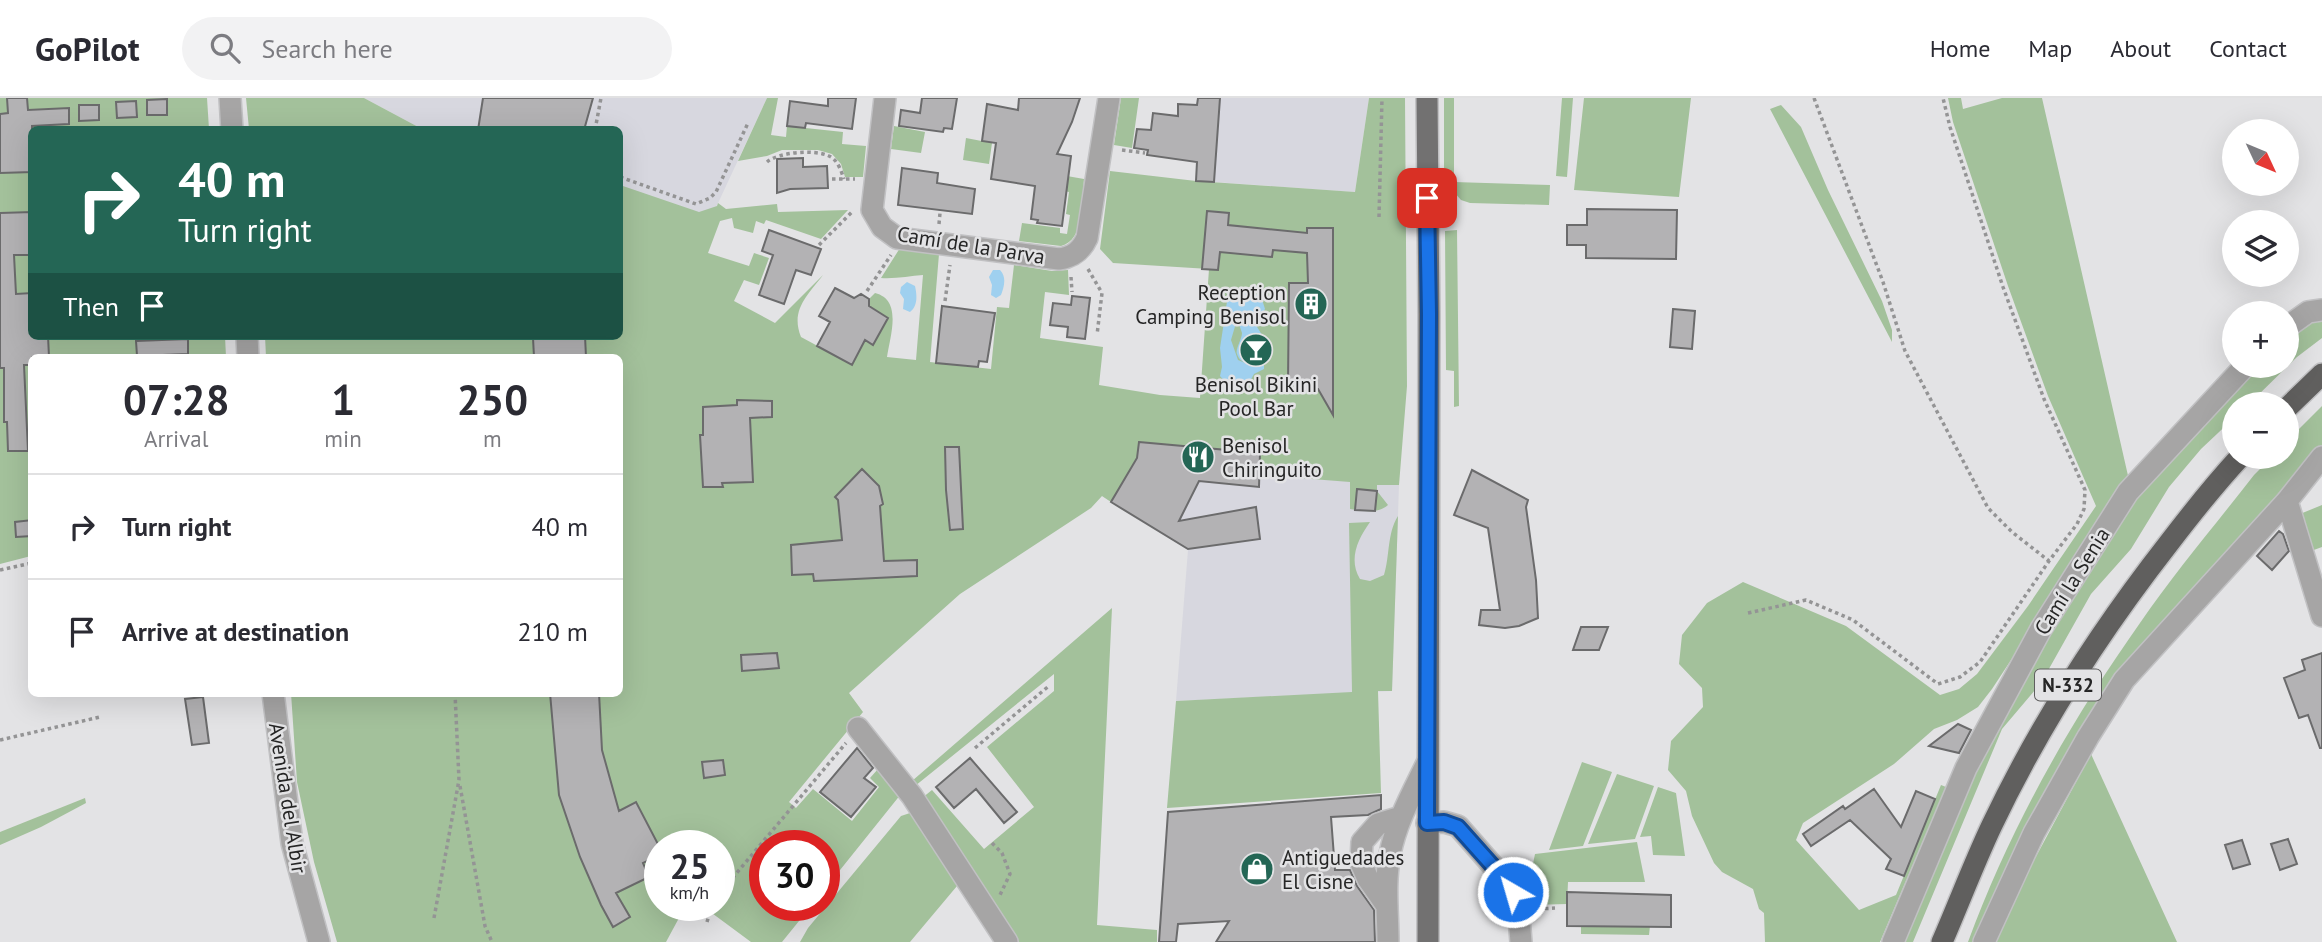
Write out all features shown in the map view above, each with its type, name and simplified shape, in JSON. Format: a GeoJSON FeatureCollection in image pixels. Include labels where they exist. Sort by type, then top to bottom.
{"type":"FeatureCollection","features":[{"type":"Feature","properties":{"kind":"highway"},"geometry":{"type":"LineString","coordinates":[[2299,396],[2322,374]]}},
{"type":"Feature","properties":{"kind":"highway","name":"N-332"},"geometry":{"type":"LineString","coordinates":[[1942,942],[1992,825],[2068,686],[2138,582],[2230,469]]}},
{"type":"Feature","properties":{"kind":"main road"},"geometry":{"type":"LineString","coordinates":[[1427,98],[1429,942]]}},
{"type":"Feature","properties":{"kind":"street"},"geometry":{"type":"LineString","coordinates":[[230,98],[232,126]]}},
{"type":"Feature","properties":{"kind":"street","name":"Camí de la Parva"},"geometry":{"type":"LineString","coordinates":[[885,98],[872,211],[882,227],[892,236],[1059,258],[1069,258],[1077,253]]}},
{"type":"Feature","properties":{"kind":"street"},"geometry":{"type":"LineString","coordinates":[[1077,253],[1087,238],[1091,224],[1109,98]]}},
{"type":"Feature","properties":{"kind":"street"},"geometry":{"type":"LineString","coordinates":[[2299,318],[2308,312],[2322,310]]}},
{"type":"Feature","properties":{"kind":"street","name":"Camí la Senia"},"geometry":{"type":"LineString","coordinates":[[1893,942],[1966,768],[2041,629],[2128,492],[2234,378]]}},
{"type":"Feature","properties":{"kind":"street"},"geometry":{"type":"LineString","coordinates":[[1984,942],[2034,833],[2088,737],[2124,680],[2287,501],[2322,457]]}},
{"type":"Feature","properties":{"kind":"street"},"geometry":{"type":"LineString","coordinates":[[2287,501],[2322,616]]}},
{"type":"Feature","properties":{"kind":"street","name":"Avenida del Albir"},"geometry":{"type":"LineString","coordinates":[[274,697],[292,843],[319,942]]}},
{"type":"Feature","properties":{"kind":"street"},"geometry":{"type":"LineString","coordinates":[[858,728],[912,796],[1007,942]]}},
{"type":"Feature","properties":{"kind":"street"},"geometry":{"type":"LineString","coordinates":[[1388,942],[1390,854],[1401,817],[1427,763]]}},
{"type":"Feature","properties":{"kind":"street"},"geometry":{"type":"LineString","coordinates":[[1387,905],[1368,879],[1361,863],[1363,842],[1378,824],[1401,817]]}},
{"type":"Feature","properties":{"kind":"street"},"geometry":{"type":"LineString","coordinates":[[1427,823],[1444,822],[1458,827],[1507,882],[1518,905],[1521,942]]}},
{"type":"Feature","properties":{"kind":"path"},"geometry":{"type":"LineString","coordinates":[[596,126],[601,98]]}},
{"type":"Feature","properties":{"kind":"path"},"geometry":{"type":"LineString","coordinates":[[1379,217],[1382,98]]}},
{"type":"Feature","properties":{"kind":"path"},"geometry":{"type":"LineString","coordinates":[[1814,98],[1883,282],[1905,351],[1988,508],[2012,532],[2049,561]]}},
{"type":"Feature","properties":{"kind":"path"},"geometry":{"type":"LineString","coordinates":[[1748,613],[1806,600],[1853,620],[1938,684],[1961,677],[1980,662],[2077,524],[2084,509],[2085,490],[2044,399],[2003,287],[1950,127],[1943,98]]}},
{"type":"Feature","properties":{"kind":"path"},"geometry":{"type":"LineString","coordinates":[[623,178],[696,204],[710,198],[716,192],[748,123]]}},
{"type":"Feature","properties":{"kind":"path"},"geometry":{"type":"LineString","coordinates":[[767,162],[774,156],[784,154],[817,153],[830,156],[839,165],[844,179]]}},
{"type":"Feature","properties":{"kind":"path"},"geometry":{"type":"LineString","coordinates":[[819,245],[853,211],[872,211]]}},
{"type":"Feature","properties":{"kind":"path"},"geometry":{"type":"LineString","coordinates":[[867,291],[901,238]]}},
{"type":"Feature","properties":{"kind":"path"},"geometry":{"type":"LineString","coordinates":[[945,301],[953,245]]}},
{"type":"Feature","properties":{"kind":"path"},"geometry":{"type":"LineString","coordinates":[[1077,253],[1102,293],[1097,335]]}},
{"type":"Feature","properties":{"kind":"path"},"geometry":{"type":"LineString","coordinates":[[0,570],[28,564]]}},
{"type":"Feature","properties":{"kind":"path"},"geometry":{"type":"LineString","coordinates":[[975,748],[1050,685]]}},
{"type":"Feature","properties":{"kind":"path"},"geometry":{"type":"LineString","coordinates":[[455,697],[459,780],[485,926],[492,942]]}},
{"type":"Feature","properties":{"kind":"path"},"geometry":{"type":"LineString","coordinates":[[0,740],[100,717]]}},
{"type":"Feature","properties":{"kind":"path"},"geometry":{"type":"LineString","coordinates":[[735,875],[858,728]]}},
{"type":"Feature","properties":{"kind":"path"},"geometry":{"type":"LineString","coordinates":[[434,918],[459,780]]}},
{"type":"Feature","properties":{"kind":"path"},"geometry":{"type":"LineString","coordinates":[[988,913],[1003,892],[1010,874],[1002,853],[992,843]]}},
{"type":"Feature","properties":{"kind":"shaded area"},"geometry":{"type":"Polygon","coordinates":[[[364,98],[767,98],[685,274],[623,242],[623,126],[416,126],[364,98]]]}},
{"type":"Feature","properties":{"kind":"shaded area"},"geometry":{"type":"Polygon","coordinates":[[[1220,98],[1369,98],[1355,192],[1214,182],[1220,98]]]}},
{"type":"Feature","properties":{"kind":"shaded area"},"geometry":{"type":"Polygon","coordinates":[[[1124,460],[1222,472],[1399,485],[1392,691],[1176,701],[1188,550],[1102,496],[1124,460]]]}},
{"type":"Feature","properties":{"kind":"green space"},"geometry":{"type":"Polygon","coordinates":[[[0,98],[207,98],[209,126],[28,126],[28,340],[225,340],[226,354],[28,354],[28,557],[0,564],[0,98]]]}},
{"type":"Feature","properties":{"kind":"green space"},"geometry":{"type":"Polygon","coordinates":[[[246,98],[364,98],[416,126],[249,126],[246,98]]]}},
{"type":"Feature","properties":{"kind":"green space"},"geometry":{"type":"Polygon","coordinates":[[[767,98],[778,98],[771,135],[786,137],[787,126],[843,132],[842,144],[866,146],[863,177],[845,177],[841,164],[832,154],[818,150],[782,150],[767,156],[738,161],[767,98]]]}},
{"type":"Feature","properties":{"kind":"green space"},"geometry":{"type":"Polygon","coordinates":[[[1121,98],[1139,98],[1132,148],[1114,145],[1121,98]]]}},
{"type":"Feature","properties":{"kind":"green space"},"geometry":{"type":"Polygon","coordinates":[[[1369,98],[1405,98],[1407,386],[1399,485],[1377,485],[1377,491],[1388,505],[1375,511],[1350,509],[1350,482],[1222,472],[1199,475],[1133,465],[1111,502],[1102,496],[1091,508],[960,594],[849,693],[863,712],[789,802],[796,808],[813,789],[852,821],[879,787],[870,778],[878,769],[901,794],[840,870],[840,830],[749,830],[749,921],[799,921],[782,942],[751,942],[723,921],[735,921],[735,830],[644,830],[644,921],[677,921],[666,942],[337,942],[314,862],[297,782],[291,697],[623,697],[623,354],[266,354],[265,340],[623,340],[623,186],[699,212],[717,206],[718,203],[726,209],[777,204],[778,212],[848,210],[821,239],[766,220],[764,224],[756,221],[753,233],[734,228],[732,218],[720,221],[708,253],[749,266],[754,253],[769,258],[759,285],[744,280],[734,301],[775,323],[823,275],[799,311],[798,327],[801,337],[851,364],[865,340],[873,344],[888,318],[869,308],[869,299],[875,293],[884,297],[892,311],[887,357],[916,360],[923,275],[881,278],[900,248],[939,254],[930,362],[991,369],[997,307],[1009,308],[1014,265],[1052,271],[1068,270],[1069,295],[1045,292],[1040,338],[1103,347],[1099,385],[1160,395],[1200,398],[1209,269],[1113,263],[1100,249],[1110,171],[1196,181],[1355,192],[1369,98]]]}},
{"type":"Feature","properties":{"kind":"green space"},"geometry":{"type":"Polygon","coordinates":[[[1444,98],[1454,98],[1454,182],[1550,185],[1549,205],[1470,203],[1461,200],[1454,192],[1444,191],[1444,98]]]}},
{"type":"Feature","properties":{"kind":"green space"},"geometry":{"type":"Polygon","coordinates":[[[1562,98],[1573,98],[1567,177],[1556,176],[1562,98]]]}},
{"type":"Feature","properties":{"kind":"green space"},"geometry":{"type":"Polygon","coordinates":[[[1584,98],[1691,98],[1679,197],[1574,190],[1584,98]]]}},
{"type":"Feature","properties":{"kind":"green space"},"geometry":{"type":"Polygon","coordinates":[[[1948,98],[1961,98],[1963,109],[2002,98],[2042,98],[2129,480],[1978,707],[1957,720],[1934,729],[1894,764],[1803,823],[1796,840],[1859,910],[1896,895],[1941,785],[1946,787],[1880,942],[1765,942],[1764,913],[1759,909],[1753,889],[1722,872],[1714,863],[1692,816],[1686,791],[1668,770],[1671,741],[1703,707],[1702,688],[1679,664],[1682,635],[1707,603],[1743,582],[1846,626],[1940,695],[1959,689],[1977,674],[2028,606],[2096,506],[2048,396],[2008,286],[1953,122],[1948,98]]]}},
{"type":"Feature","properties":{"kind":"green space"},"geometry":{"type":"Polygon","coordinates":[[[1781,105],[1801,127],[1828,190],[1882,301],[1892,330],[1892,342],[1770,109],[1781,105]]]}},
{"type":"Feature","properties":{"kind":"green space"},"geometry":{"type":"Polygon","coordinates":[[[894,126],[925,132],[921,153],[891,149],[894,126]]]}},
{"type":"Feature","properties":{"kind":"green space"},"geometry":{"type":"Polygon","coordinates":[[[966,138],[992,143],[989,164],[963,160],[966,138]]]}},
{"type":"Feature","properties":{"kind":"green space"},"geometry":{"type":"Polygon","coordinates":[[[1027,169],[1084,179],[1081,218],[1069,242],[1061,246],[1019,241],[1022,223],[1060,228],[1060,233],[1067,234],[1070,215],[1066,214],[1069,192],[1023,183],[1027,169]]]}},
{"type":"Feature","properties":{"kind":"green space"},"geometry":{"type":"Polygon","coordinates":[[[1457,230],[1459,406],[1454,407],[1454,371],[1446,370],[1445,231],[1457,230]]]}},
{"type":"Feature","properties":{"kind":"green space"},"geometry":{"type":"Polygon","coordinates":[[[2322,317],[2322,338],[2299,355],[2299,328],[2322,317]]]}},
{"type":"Feature","properties":{"kind":"green space"},"geometry":{"type":"Polygon","coordinates":[[[2241,378],[2276,378],[2261,392],[2228,392],[2241,378]]]}},
{"type":"Feature","properties":{"kind":"green space"},"geometry":{"type":"Polygon","coordinates":[[[2222,399],[2222,429],[2201,449],[2169,487],[2131,549],[2091,594],[2041,683],[2002,729],[1913,942],[1901,942],[1940,841],[2051,624],[2136,494],[2222,399]]]}},
{"type":"Feature","properties":{"kind":"green space"},"geometry":{"type":"Polygon","coordinates":[[[2322,406],[2322,447],[2135,653],[1976,942],[1968,942],[2022,817],[2066,737],[2114,660],[2167,585],[2254,475],[2260,469],[2299,469],[2299,429],[2322,406]]]}},
{"type":"Feature","properties":{"kind":"green space"},"geometry":{"type":"Polygon","coordinates":[[[2322,505],[2322,547],[2311,551],[2300,514],[2322,505]]]}},
{"type":"Feature","properties":{"kind":"green space"},"geometry":{"type":"Polygon","coordinates":[[[1398,516],[1392,691],[1378,691],[1381,793],[1167,808],[1176,701],[1352,692],[1349,523],[1370,522],[1358,542],[1355,564],[1360,579],[1370,581],[1384,575],[1392,530],[1398,516]]]}},
{"type":"Feature","properties":{"kind":"green space"},"geometry":{"type":"Polygon","coordinates":[[[1112,608],[1097,925],[1157,930],[1157,942],[1014,942],[922,798],[932,790],[984,849],[1034,807],[987,747],[1054,691],[1054,674],[915,786],[912,781],[1112,608]]]}},
{"type":"Feature","properties":{"kind":"green space"},"geometry":{"type":"Polygon","coordinates":[[[2091,754],[2177,942],[1994,942],[2009,907],[2091,754]]]}},
{"type":"Feature","properties":{"kind":"green space"},"geometry":{"type":"Polygon","coordinates":[[[1582,762],[1612,772],[1583,846],[1549,850],[1582,762]]]}},
{"type":"Feature","properties":{"kind":"green space"},"geometry":{"type":"Polygon","coordinates":[[[1617,774],[1654,786],[1635,839],[1588,844],[1617,774]]]}},
{"type":"Feature","properties":{"kind":"green space"},"geometry":{"type":"Polygon","coordinates":[[[1658,787],[1676,793],[1685,856],[1653,855],[1651,836],[1640,837],[1658,787]]]}},
{"type":"Feature","properties":{"kind":"green space"},"geometry":{"type":"Polygon","coordinates":[[[85,798],[86,803],[0,845],[0,832],[85,798]]]}},
{"type":"Feature","properties":{"kind":"green space"},"geometry":{"type":"Polygon","coordinates":[[[913,812],[999,942],[994,942],[957,886],[910,942],[800,942],[814,921],[840,921],[840,889],[901,816],[913,812]]]}},
{"type":"Feature","properties":{"kind":"green space"},"geometry":{"type":"Polygon","coordinates":[[[1637,842],[1645,882],[1568,882],[1567,904],[1531,905],[1525,902],[1535,854],[1637,842]]]}},
{"type":"Feature","properties":{"kind":"green space"},"geometry":{"type":"Polygon","coordinates":[[[1581,926],[1650,926],[1649,935],[1581,934],[1581,926]]]}},
{"type":"Feature","properties":{"kind":"water"},"geometry":{"type":"Polygon","coordinates":[[[993,270],[1000,270],[1004,279],[1001,295],[996,298],[991,295],[989,277],[993,270]]]}},
{"type":"Feature","properties":{"kind":"water"},"geometry":{"type":"Polygon","coordinates":[[[907,282],[915,286],[916,293],[916,304],[910,312],[903,309],[904,299],[900,293],[901,287],[907,282]]]}},
{"type":"Feature","properties":{"kind":"water"},"geometry":{"type":"Polygon","coordinates":[[[1229,291],[1246,291],[1261,296],[1265,309],[1255,323],[1265,340],[1266,349],[1264,355],[1255,362],[1245,362],[1237,354],[1242,333],[1239,324],[1225,313],[1229,291]]]}},
{"type":"Feature","properties":{"kind":"water"},"geometry":{"type":"Polygon","coordinates":[[[1225,315],[1236,323],[1231,340],[1238,360],[1250,365],[1264,363],[1264,369],[1254,374],[1245,390],[1235,383],[1226,383],[1220,376],[1220,348],[1225,315]]]}},
{"type":"Feature","properties":{"kind":"building"},"geometry":{"type":"Polygon","coordinates":[[[7,98],[27,98],[28,110],[69,108],[69,124],[28,126],[28,172],[0,173],[0,114],[8,113],[7,98]]]}},
{"type":"Feature","properties":{"kind":"building"},"geometry":{"type":"Polygon","coordinates":[[[483,98],[593,98],[585,126],[479,126],[483,98]]]}},
{"type":"Feature","properties":{"kind":"building"},"geometry":{"type":"Polygon","coordinates":[[[828,98],[856,98],[852,129],[806,123],[805,128],[787,126],[790,101],[828,106],[828,98]]]}},
{"type":"Feature","properties":{"kind":"building"},"geometry":{"type":"Polygon","coordinates":[[[922,98],[957,98],[952,129],[944,128],[943,132],[899,126],[901,110],[920,113],[922,98]]]}},
{"type":"Feature","properties":{"kind":"building"},"geometry":{"type":"Polygon","coordinates":[[[1019,98],[1080,98],[1057,154],[1071,156],[1062,226],[1037,223],[1038,220],[1031,219],[1035,186],[991,179],[996,143],[982,141],[987,104],[1018,110],[1019,98]]]}},
{"type":"Feature","properties":{"kind":"building"},"geometry":{"type":"Polygon","coordinates":[[[1198,98],[1220,98],[1214,182],[1196,181],[1197,162],[1147,155],[1148,150],[1134,148],[1137,129],[1151,130],[1153,113],[1178,116],[1178,104],[1197,105],[1198,98]]]}},
{"type":"Feature","properties":{"kind":"building"},"geometry":{"type":"Polygon","coordinates":[[[167,99],[167,115],[147,115],[147,100],[167,99]]]}},
{"type":"Feature","properties":{"kind":"building"},"geometry":{"type":"Polygon","coordinates":[[[136,101],[137,117],[117,118],[116,102],[136,101]]]}},
{"type":"Feature","properties":{"kind":"building"},"geometry":{"type":"Polygon","coordinates":[[[79,105],[99,105],[99,120],[79,121],[79,105]]]}},
{"type":"Feature","properties":{"kind":"building"},"geometry":{"type":"Polygon","coordinates":[[[803,158],[803,167],[827,166],[828,188],[790,189],[777,193],[777,159],[803,158]]]}},
{"type":"Feature","properties":{"kind":"building"},"geometry":{"type":"Polygon","coordinates":[[[902,168],[938,173],[937,183],[975,189],[972,214],[898,205],[902,168]]]}},
{"type":"Feature","properties":{"kind":"building"},"geometry":{"type":"Polygon","coordinates":[[[1587,209],[1677,210],[1676,259],[1586,258],[1586,245],[1567,245],[1567,225],[1587,225],[1587,209]]]}},
{"type":"Feature","properties":{"kind":"building","name":"Reception Camping Benisol"},"geometry":{"type":"Polygon","coordinates":[[[1207,211],[1229,213],[1228,225],[1307,233],[1307,228],[1333,228],[1333,415],[1318,389],[1307,389],[1307,384],[1288,383],[1289,283],[1308,283],[1307,253],[1273,250],[1272,257],[1220,252],[1218,270],[1202,269],[1207,211]]]}},
{"type":"Feature","properties":{"kind":"building"},"geometry":{"type":"Polygon","coordinates":[[[28,212],[28,255],[14,255],[16,294],[28,293],[28,340],[48,340],[49,354],[28,354],[28,365],[24,365],[28,451],[8,451],[7,422],[4,422],[4,368],[0,368],[0,213],[28,212]]]}},
{"type":"Feature","properties":{"kind":"building"},"geometry":{"type":"Polygon","coordinates":[[[769,230],[821,249],[811,275],[796,270],[784,304],[759,295],[773,255],[762,251],[769,230]]]}},
{"type":"Feature","properties":{"kind":"building"},"geometry":{"type":"Polygon","coordinates":[[[835,288],[854,298],[861,294],[869,299],[869,306],[888,318],[873,345],[865,340],[852,365],[817,346],[830,322],[819,316],[835,288]]]}},
{"type":"Feature","properties":{"kind":"building"},"geometry":{"type":"Polygon","coordinates":[[[1072,296],[1090,298],[1085,339],[1067,337],[1068,327],[1050,325],[1053,303],[1071,305],[1072,296]]]}},
{"type":"Feature","properties":{"kind":"building"},"geometry":{"type":"Polygon","coordinates":[[[942,306],[995,313],[987,362],[979,361],[978,367],[936,363],[942,306]]]}},
{"type":"Feature","properties":{"kind":"building"},"geometry":{"type":"Polygon","coordinates":[[[1673,309],[1695,311],[1692,349],[1670,347],[1673,309]]]}},
{"type":"Feature","properties":{"kind":"building"},"geometry":{"type":"Polygon","coordinates":[[[188,340],[188,354],[137,354],[136,341],[188,340]]]}},
{"type":"Feature","properties":{"kind":"building"},"geometry":{"type":"Polygon","coordinates":[[[533,340],[585,340],[586,354],[534,354],[533,340]]]}},
{"type":"Feature","properties":{"kind":"building"},"geometry":{"type":"Polygon","coordinates":[[[737,400],[772,401],[772,417],[750,418],[753,482],[703,487],[700,435],[703,435],[703,407],[737,405],[737,400]]]}},
{"type":"Feature","properties":{"kind":"building"},"geometry":{"type":"Polygon","coordinates":[[[1139,442],[1260,453],[1259,487],[1199,481],[1179,521],[1256,507],[1260,539],[1188,549],[1111,502],[1137,458],[1139,442]]]}},
{"type":"Feature","properties":{"kind":"building"},"geometry":{"type":"Polygon","coordinates":[[[945,447],[959,447],[963,529],[950,530],[945,447]]]}},
{"type":"Feature","properties":{"kind":"building"},"geometry":{"type":"Polygon","coordinates":[[[862,469],[879,486],[883,504],[880,506],[884,561],[917,560],[917,576],[814,581],[813,574],[792,575],[791,545],[842,540],[838,500],[835,497],[862,469]]]}},
{"type":"Feature","properties":{"kind":"building"},"geometry":{"type":"Polygon","coordinates":[[[1472,470],[1528,500],[1526,507],[1538,618],[1519,626],[1505,628],[1479,625],[1481,610],[1500,610],[1488,528],[1454,515],[1472,470]]]}},
{"type":"Feature","properties":{"kind":"building"},"geometry":{"type":"Polygon","coordinates":[[[1357,489],[1377,491],[1375,511],[1355,510],[1357,489]]]}},
{"type":"Feature","properties":{"kind":"building"},"geometry":{"type":"Polygon","coordinates":[[[28,520],[28,536],[16,537],[15,522],[28,520]]]}},
{"type":"Feature","properties":{"kind":"building"},"geometry":{"type":"Polygon","coordinates":[[[2279,531],[2283,534],[2289,551],[2272,570],[2257,556],[2279,531]]]}},
{"type":"Feature","properties":{"kind":"building"},"geometry":{"type":"Polygon","coordinates":[[[1581,627],[1608,627],[1599,650],[1573,650],[1581,627]]]}},
{"type":"Feature","properties":{"kind":"building"},"geometry":{"type":"Polygon","coordinates":[[[777,653],[779,668],[742,671],[741,655],[777,653]]]}},
{"type":"Feature","properties":{"kind":"building"},"geometry":{"type":"Polygon","coordinates":[[[2322,653],[2320,748],[2308,715],[2299,718],[2284,678],[2305,670],[2302,660],[2322,653]]]}},
{"type":"Feature","properties":{"kind":"building"},"geometry":{"type":"Polygon","coordinates":[[[203,697],[209,743],[192,745],[185,699],[203,697]]]}},
{"type":"Feature","properties":{"kind":"building"},"geometry":{"type":"Polygon","coordinates":[[[550,697],[599,697],[602,750],[619,811],[636,802],[651,830],[644,830],[644,879],[616,893],[630,917],[613,927],[580,857],[559,795],[550,697]]]}},
{"type":"Feature","properties":{"kind":"building"},"geometry":{"type":"Polygon","coordinates":[[[1958,724],[1971,730],[1959,753],[1929,746],[1958,724]]]}},
{"type":"Feature","properties":{"kind":"building"},"geometry":{"type":"Polygon","coordinates":[[[857,748],[873,768],[864,778],[876,787],[851,817],[820,792],[857,748]]]}},
{"type":"Feature","properties":{"kind":"building"},"geometry":{"type":"Polygon","coordinates":[[[970,758],[1017,812],[1004,823],[976,789],[954,808],[936,787],[970,758]]]}},
{"type":"Feature","properties":{"kind":"building"},"geometry":{"type":"Polygon","coordinates":[[[723,760],[725,775],[704,778],[702,762],[723,760]]]}},
{"type":"Feature","properties":{"kind":"building"},"geometry":{"type":"Polygon","coordinates":[[[1874,789],[1901,827],[1916,791],[1935,799],[1904,876],[1886,869],[1891,859],[1850,820],[1811,846],[1803,834],[1843,806],[1845,809],[1874,789]]]}},
{"type":"Feature","properties":{"kind":"building","name":"Antiguedades El Cisne"},"geometry":{"type":"Polygon","coordinates":[[[1381,795],[1381,809],[1368,815],[1331,817],[1335,870],[1350,870],[1357,886],[1374,910],[1375,942],[1216,942],[1229,921],[1178,924],[1176,942],[1159,942],[1168,812],[1381,795]]]}},
{"type":"Feature","properties":{"kind":"building"},"geometry":{"type":"Polygon","coordinates":[[[2288,839],[2297,864],[2280,870],[2271,844],[2288,839]]]}},
{"type":"Feature","properties":{"kind":"building"},"geometry":{"type":"Polygon","coordinates":[[[2242,840],[2250,864],[2233,869],[2225,845],[2242,840]]]}},
{"type":"Feature","properties":{"kind":"building"},"geometry":{"type":"Polygon","coordinates":[[[1567,892],[1671,895],[1671,927],[1567,926],[1567,892]]]}},
{"type":"Feature","properties":{"kind":"place","name":"Reception Camping Benisol"},"geometry":{"type":"Point","coordinates":[1311,304]}},
{"type":"Feature","properties":{"kind":"place","name":"Benisol Bikini Pool Bar"},"geometry":{"type":"Point","coordinates":[1256,350]}},
{"type":"Feature","properties":{"kind":"place","name":"Benisol Chiringuito"},"geometry":{"type":"Point","coordinates":[1198,457]}},
{"type":"Feature","properties":{"kind":"place","name":"Antiguedades El Cisne"},"geometry":{"type":"Point","coordinates":[1257,869]}},
{"type":"Feature","properties":{"kind":"route"},"geometry":{"type":"LineString","coordinates":[[1427,198],[1427,823],[1444,822],[1458,827],[1513,892]]}}]}
